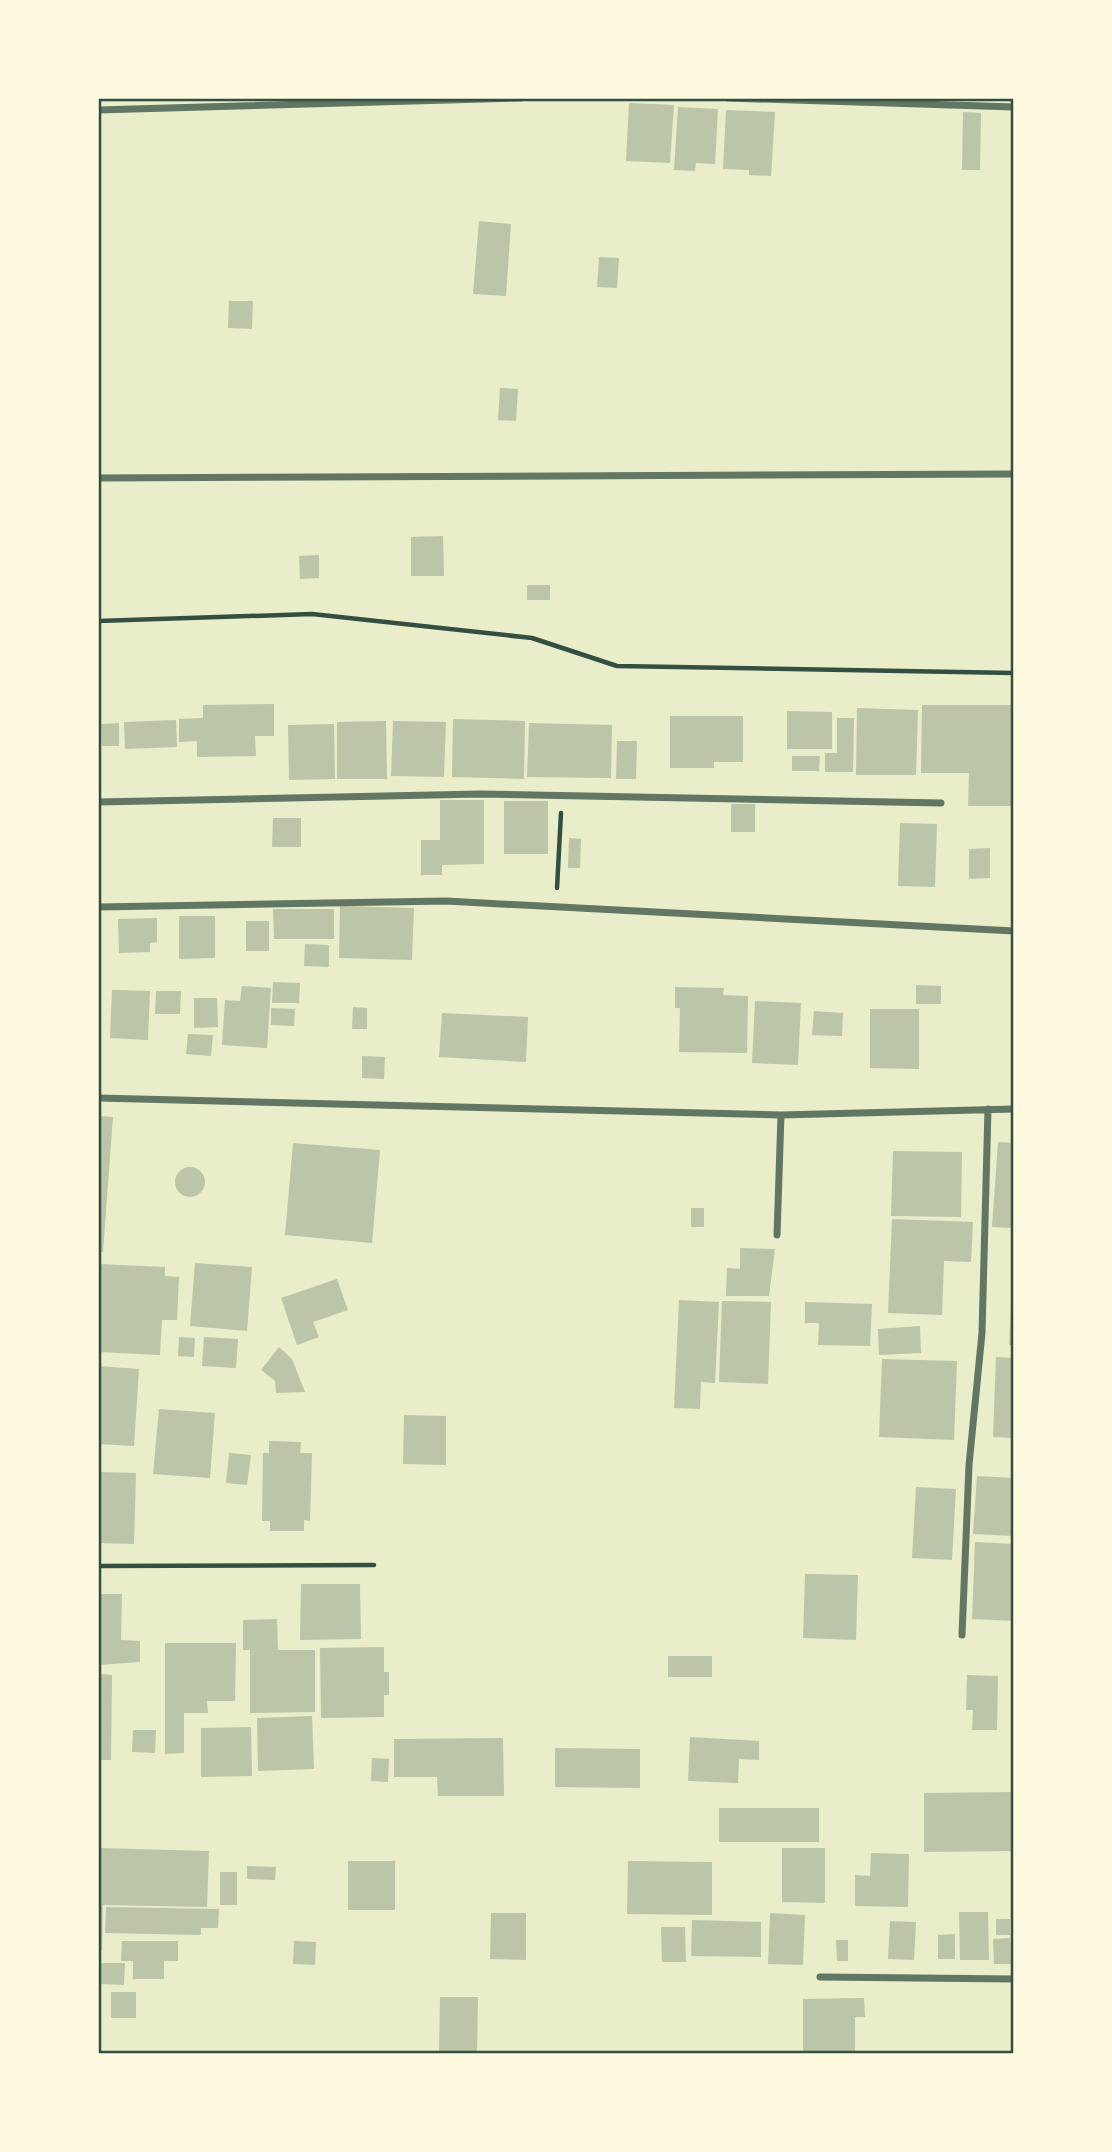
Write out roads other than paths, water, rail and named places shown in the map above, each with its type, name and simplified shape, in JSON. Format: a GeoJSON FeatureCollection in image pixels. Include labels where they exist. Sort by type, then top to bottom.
{"type":"FeatureCollection","features":[{"type":"Feature","properties":{"kind":"street"},"geometry":{"type":"LineString","coordinates":[[98,110],[521,98]]}},
{"type":"Feature","properties":{"kind":"street"},"geometry":{"type":"LineString","coordinates":[[728,98],[963,102],[1014,107]]}},
{"type":"Feature","properties":{"kind":"street"},"geometry":{"type":"LineString","coordinates":[[98,478],[1014,474]]}},
{"type":"Feature","properties":{"kind":"street"},"geometry":{"type":"LineString","coordinates":[[98,802],[466,794],[941,803]]}},
{"type":"Feature","properties":{"kind":"street"},"geometry":{"type":"LineString","coordinates":[[98,907],[446,901],[1014,931]]}},
{"type":"Feature","properties":{"kind":"street"},"geometry":{"type":"LineString","coordinates":[[98,1098],[781,1115],[1014,1109]]}},
{"type":"Feature","properties":{"kind":"street"},"geometry":{"type":"LineString","coordinates":[[962,1635],[970,1465],[982,1333],[988,1109]]}},
{"type":"Feature","properties":{"kind":"street"},"geometry":{"type":"LineString","coordinates":[[777,1235],[781,1115]]}},
{"type":"Feature","properties":{"kind":"street"},"geometry":{"type":"LineString","coordinates":[[820,1977],[1014,1979]]}}]}
